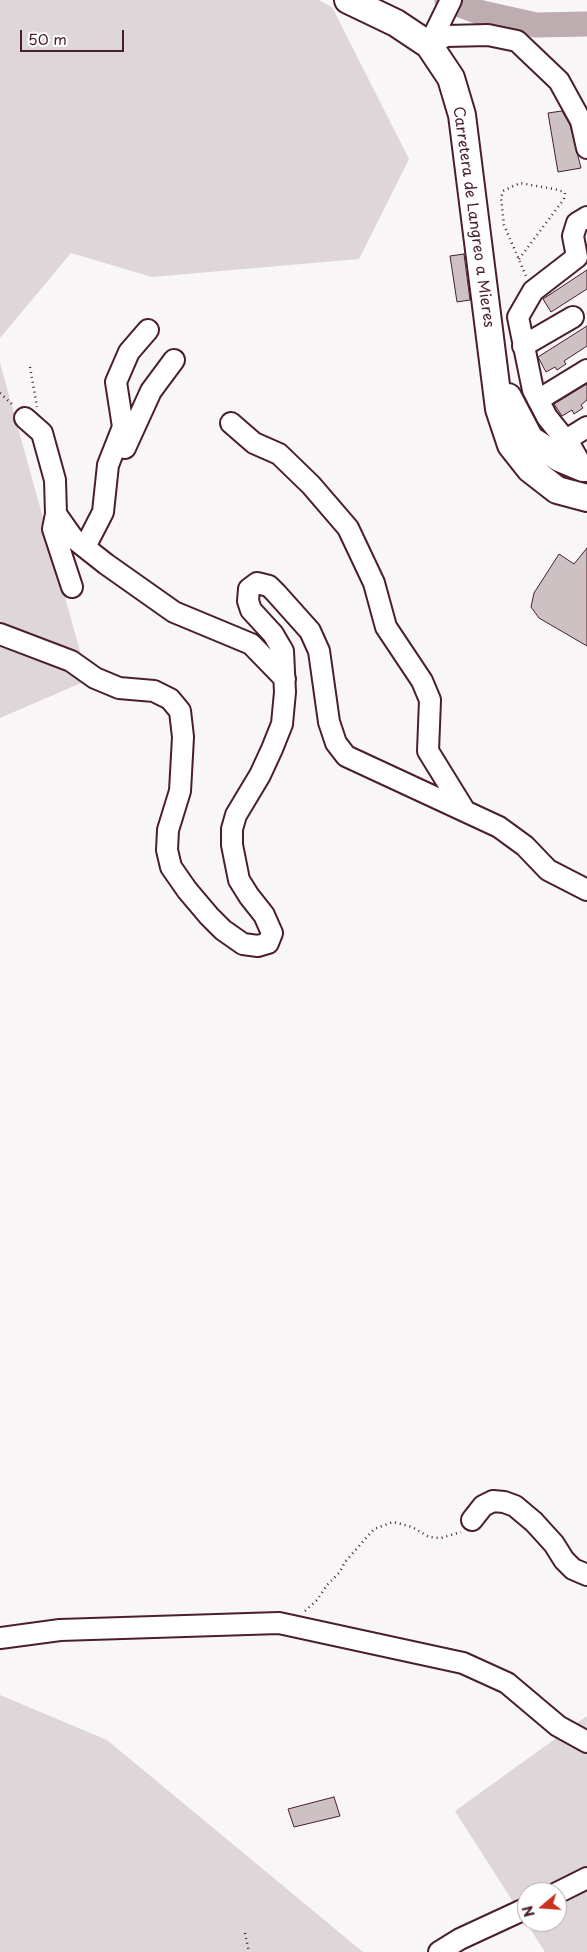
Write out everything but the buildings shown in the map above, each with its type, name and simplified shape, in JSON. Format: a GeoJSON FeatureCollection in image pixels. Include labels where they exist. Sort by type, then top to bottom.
{"type":"FeatureCollection","features":[{"type":"Feature","properties":{"kind":"main road","name":"Carretera de Langreo a Mieres"},"geometry":{"type":"LineString","coordinates":[[348,0],[396,23],[429,46],[451,78],[462,115],[498,408],[511,445],[530,469],[557,490],[587,498]]}},
{"type":"Feature","properties":{"kind":"main road","name":"Carretera de Langreo a Mieres"},"geometry":{"type":"LineString","coordinates":[[494,368],[530,439],[559,458],[586,470]]}},
{"type":"Feature","properties":{"kind":"main road"},"geometry":{"type":"LineString","coordinates":[[557,490],[586,470]]}},
{"type":"Feature","properties":{"kind":"street"},"geometry":{"type":"LineString","coordinates":[[429,46],[448,6]]}},
{"type":"Feature","properties":{"kind":"street"},"geometry":{"type":"LineString","coordinates":[[429,46],[446,36],[488,34],[517,41],[559,81],[582,121],[587,148]]}},
{"type":"Feature","properties":{"kind":"street"},"geometry":{"type":"LineString","coordinates":[[586,470],[547,416],[533,390],[518,317],[533,291],[577,257],[573,236],[577,223],[587,217]]}},
{"type":"Feature","properties":{"kind":"street"},"geometry":{"type":"LineString","coordinates":[[523,346],[573,317]]}},
{"type":"Feature","properties":{"kind":"street"},"geometry":{"type":"LineString","coordinates":[[84,547],[103,512],[108,465],[123,427],[116,382],[129,352],[148,330]]}},
{"type":"Feature","properties":{"kind":"street"},"geometry":{"type":"LineString","coordinates":[[106,485],[151,391],[174,360]]}},
{"type":"Feature","properties":{"kind":"street"},"geometry":{"type":"LineString","coordinates":[[538,400],[587,370]]}},
{"type":"Feature","properties":{"kind":"street"},"geometry":{"type":"LineString","coordinates":[[25,418],[42,433],[55,480],[56,514],[52,529],[72,587]]}},
{"type":"Feature","properties":{"kind":"street"},"geometry":{"type":"LineString","coordinates":[[231,423],[254,442],[279,454],[311,485],[348,528],[374,583],[386,627],[422,681],[430,700],[428,751],[465,811]]}},
{"type":"Feature","properties":{"kind":"street"},"geometry":{"type":"LineString","coordinates":[[566,440],[587,426]]}},
{"type":"Feature","properties":{"kind":"street"},"geometry":{"type":"LineString","coordinates":[[56,514],[73,538],[174,612],[251,644],[285,679]]}},
{"type":"Feature","properties":{"kind":"street"},"geometry":{"type":"LineString","coordinates":[[0,634],[71,661],[94,678],[119,688],[154,691],[170,699],[180,711],[183,738],[180,791],[168,830],[167,850],[171,867],[187,890],[223,930],[243,944],[258,946],[268,943],[272,933],[264,915],[248,896],[239,880],[232,844],[232,829],[236,815],[260,775],[282,724],[285,679],[283,651],[273,634],[251,610],[248,601],[249,589],[257,582],[269,586],[276,592],[310,631],[319,651],[330,722],[336,743],[346,756],[499,827],[525,846],[548,870],[587,890]]}},
{"type":"Feature","properties":{"kind":"street"},"geometry":{"type":"LineString","coordinates":[[472,1520],[483,1506],[493,1501],[516,1506],[554,1544],[564,1560],[573,1569],[587,1576]]}},
{"type":"Feature","properties":{"kind":"street"},"geometry":{"type":"LineString","coordinates":[[0,1638],[60,1630],[279,1623],[463,1663],[507,1683],[558,1726],[587,1742]]}},
{"type":"Feature","properties":{"kind":"street"},"geometry":{"type":"LineString","coordinates":[[567,1888],[587,1878]]}},
{"type":"Feature","properties":{"kind":"street"},"geometry":{"type":"LineString","coordinates":[[439,1952],[460,1939],[517,1913]]}},
{"type":"Feature","properties":{"kind":"path"},"geometry":{"type":"LineString","coordinates":[[519,259],[564,199],[565,194],[559,190],[520,182],[503,191],[501,198],[504,226],[533,291]]}},
{"type":"Feature","properties":{"kind":"path"},"geometry":{"type":"LineString","coordinates":[[30,366],[42,433]]}},
{"type":"Feature","properties":{"kind":"path"},"geometry":{"type":"LineString","coordinates":[[279,1623],[304,1612],[317,1600],[327,1585],[339,1573],[345,1562],[374,1529],[393,1522],[412,1528],[430,1537],[441,1538],[459,1534],[472,1520]]}},
{"type":"Feature","properties":{"kind":"path"},"geometry":{"type":"LineString","coordinates":[[245,1934],[248,1952]]}},
{"type":"Feature","properties":{"kind":"shaded area"},"geometry":{"type":"Polygon","coordinates":[[[0,0],[319,0],[332,7],[409,159],[359,259],[152,277],[71,253],[0,338],[0,0]]]}},
{"type":"Feature","properties":{"kind":"shaded area"},"geometry":{"type":"Polygon","coordinates":[[[0,363],[88,680],[0,718],[0,363]]]}},
{"type":"Feature","properties":{"kind":"shaded area"},"geometry":{"type":"Polygon","coordinates":[[[0,1695],[107,1740],[363,1952],[0,1952],[0,1695]]]}},
{"type":"Feature","properties":{"kind":"shaded area"},"geometry":{"type":"Polygon","coordinates":[[[587,1716],[587,1952],[545,1952],[532,1932],[567,1932],[567,1882],[517,1882],[517,1908],[455,1811],[587,1716]]]}},
{"type":"Feature","properties":{"kind":"waterway"},"geometry":{"type":"LineString","coordinates":[[447,0],[482,13],[536,25],[587,24]]}}]}
